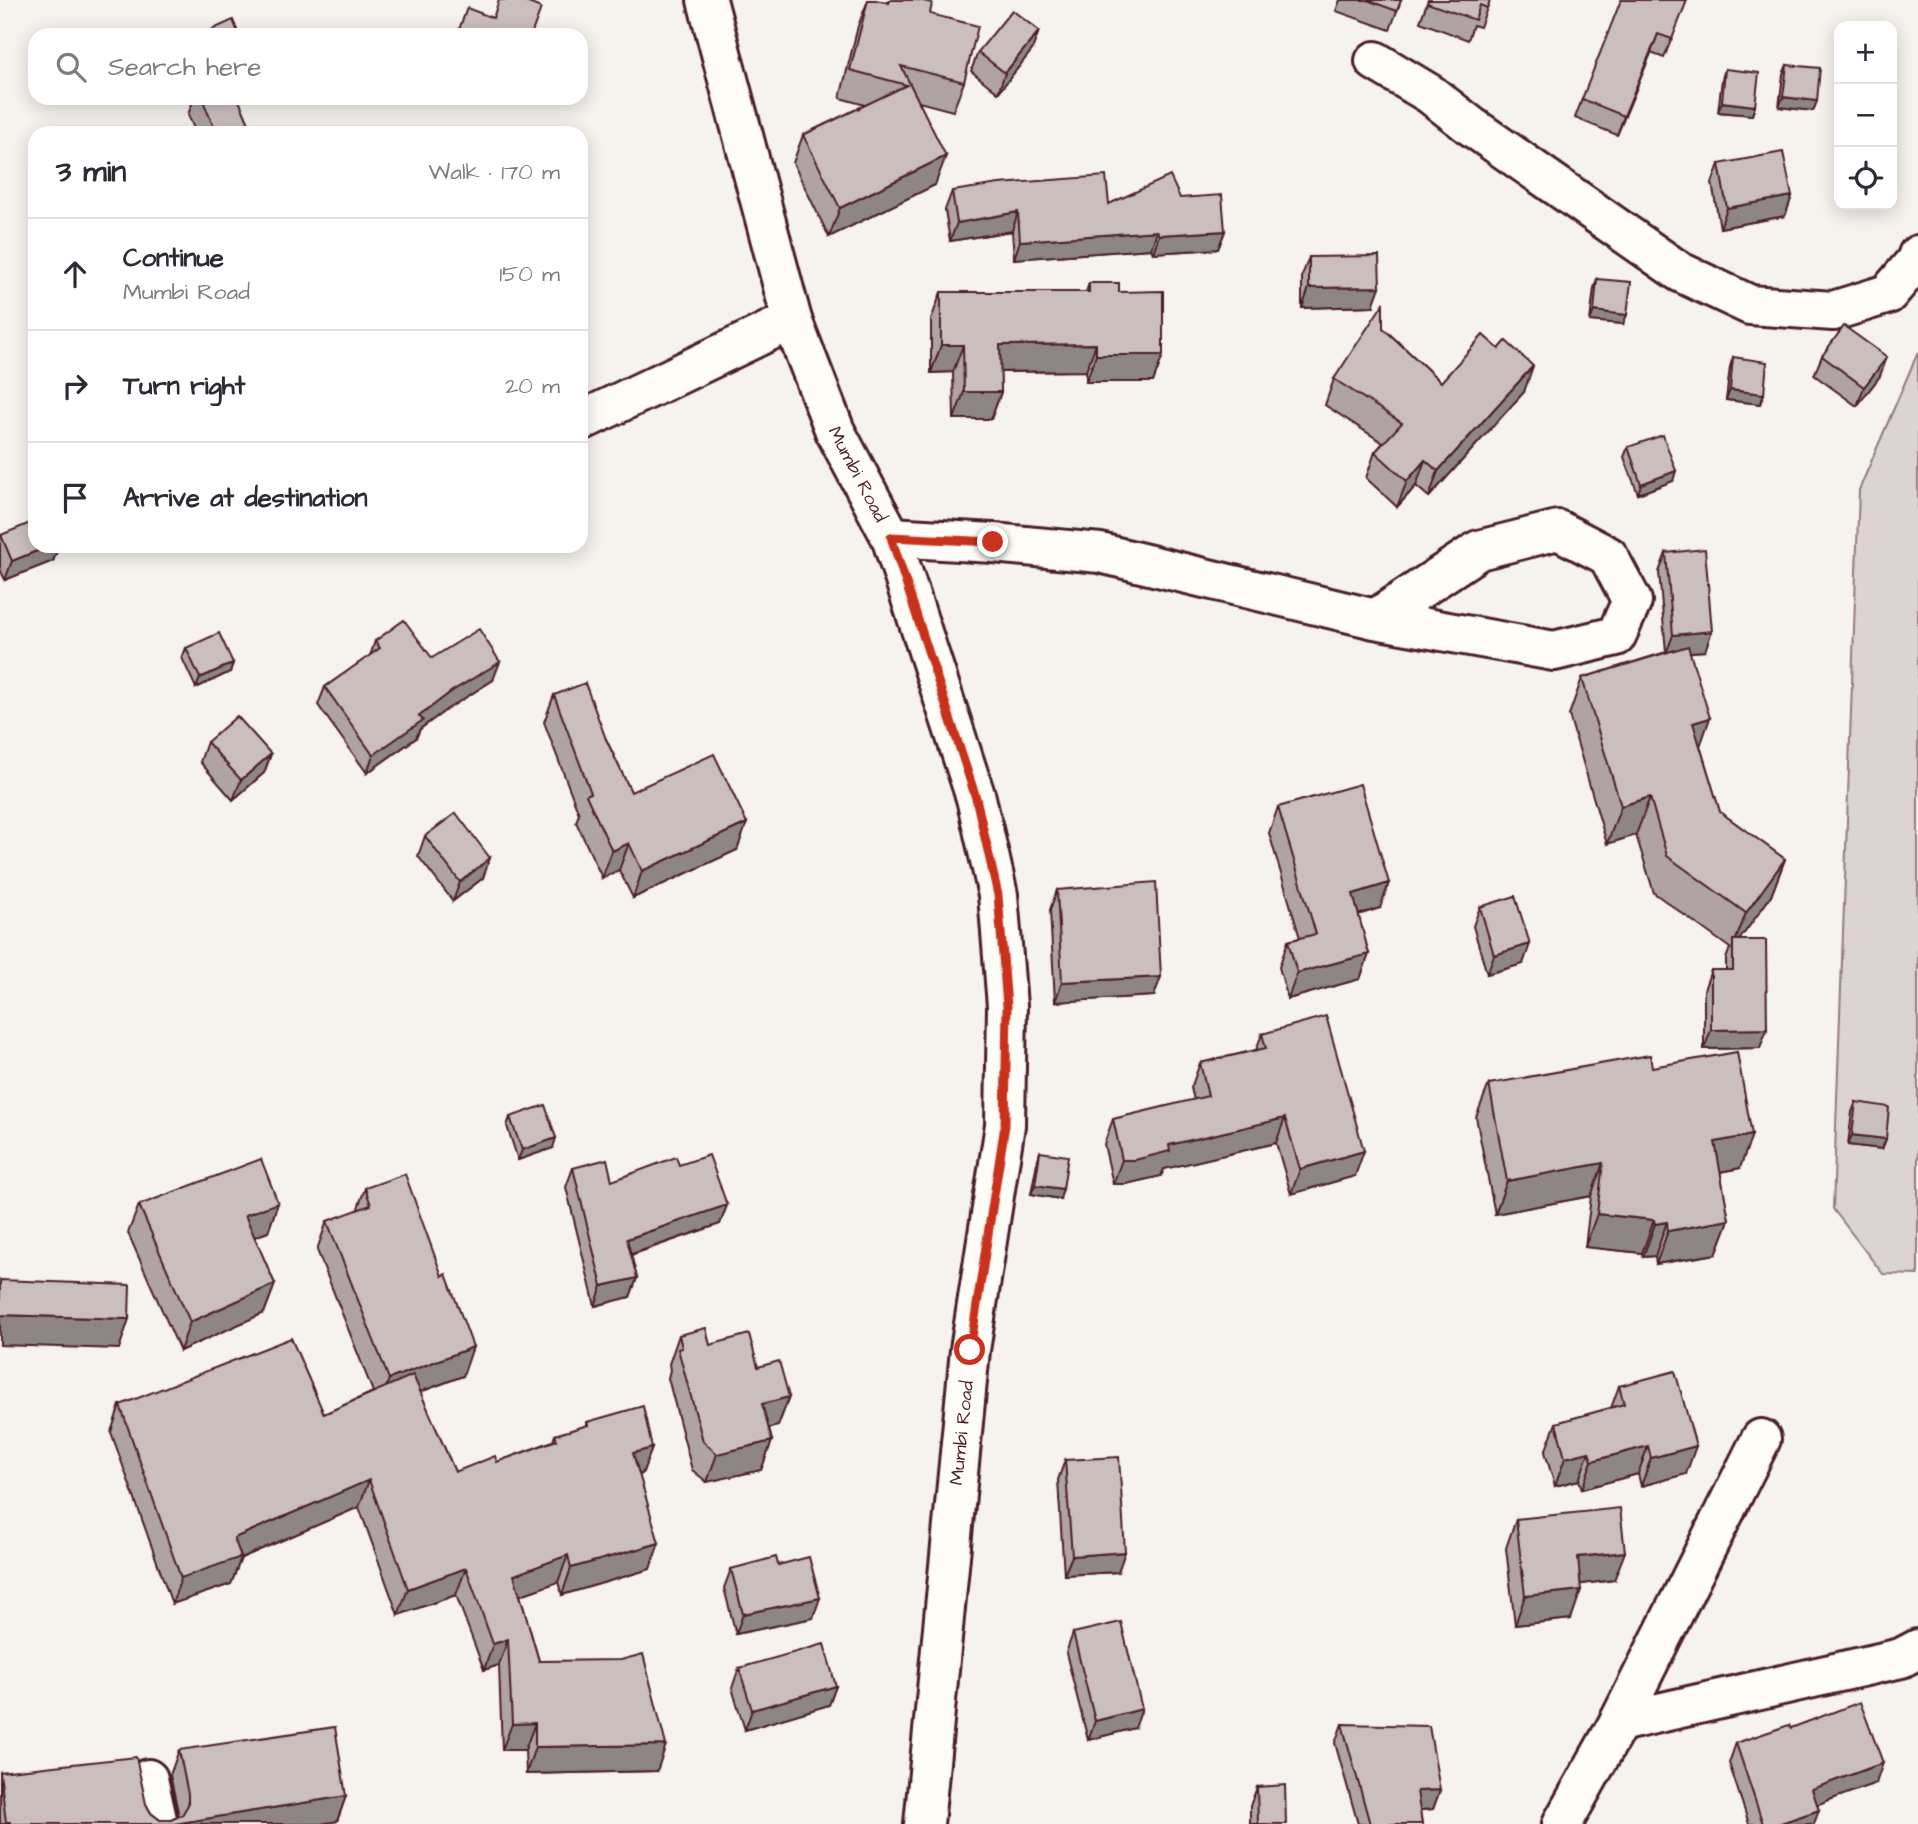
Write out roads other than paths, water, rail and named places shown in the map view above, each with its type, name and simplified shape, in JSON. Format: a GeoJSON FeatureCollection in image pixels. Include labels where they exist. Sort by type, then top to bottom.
{"type":"FeatureCollection","features":[{"type":"Feature","properties":{"kind":"street","name":"Mumbi Road"},"geometry":{"type":"LineString","coordinates":[[707,0],[792,320],[835,431],[891,537],[976,798],[998,895],[1007,1006],[1005,1125],[970,1350],[924,1824]]}},
{"type":"Feature","properties":{"kind":"street"},"geometry":{"type":"LineString","coordinates":[[1375,61],[1430,94],[1482,134],[1680,272],[1750,305],[1833,311],[1844,308],[1888,294],[1918,255]]}},
{"type":"Feature","properties":{"kind":"street"},"geometry":{"type":"LineString","coordinates":[[588,418],[792,320]]}},
{"type":"Feature","properties":{"kind":"street"},"geometry":{"type":"LineString","coordinates":[[891,537],[993,542],[1100,553],[1375,619],[1554,651],[1616,636],[1632,601],[1608,556],[1558,530],[1479,550],[1375,619]]}},
{"type":"Feature","properties":{"kind":"street"},"geometry":{"type":"LineString","coordinates":[[1562,1824],[1619,1722],[1761,1439]]}},
{"type":"Feature","properties":{"kind":"street"},"geometry":{"type":"LineString","coordinates":[[1619,1722],[1901,1658],[1918,1649]]}},
{"type":"Feature","properties":{"kind":"street"},"geometry":{"type":"LineString","coordinates":[[148,1779],[158,1824]]}}]}
